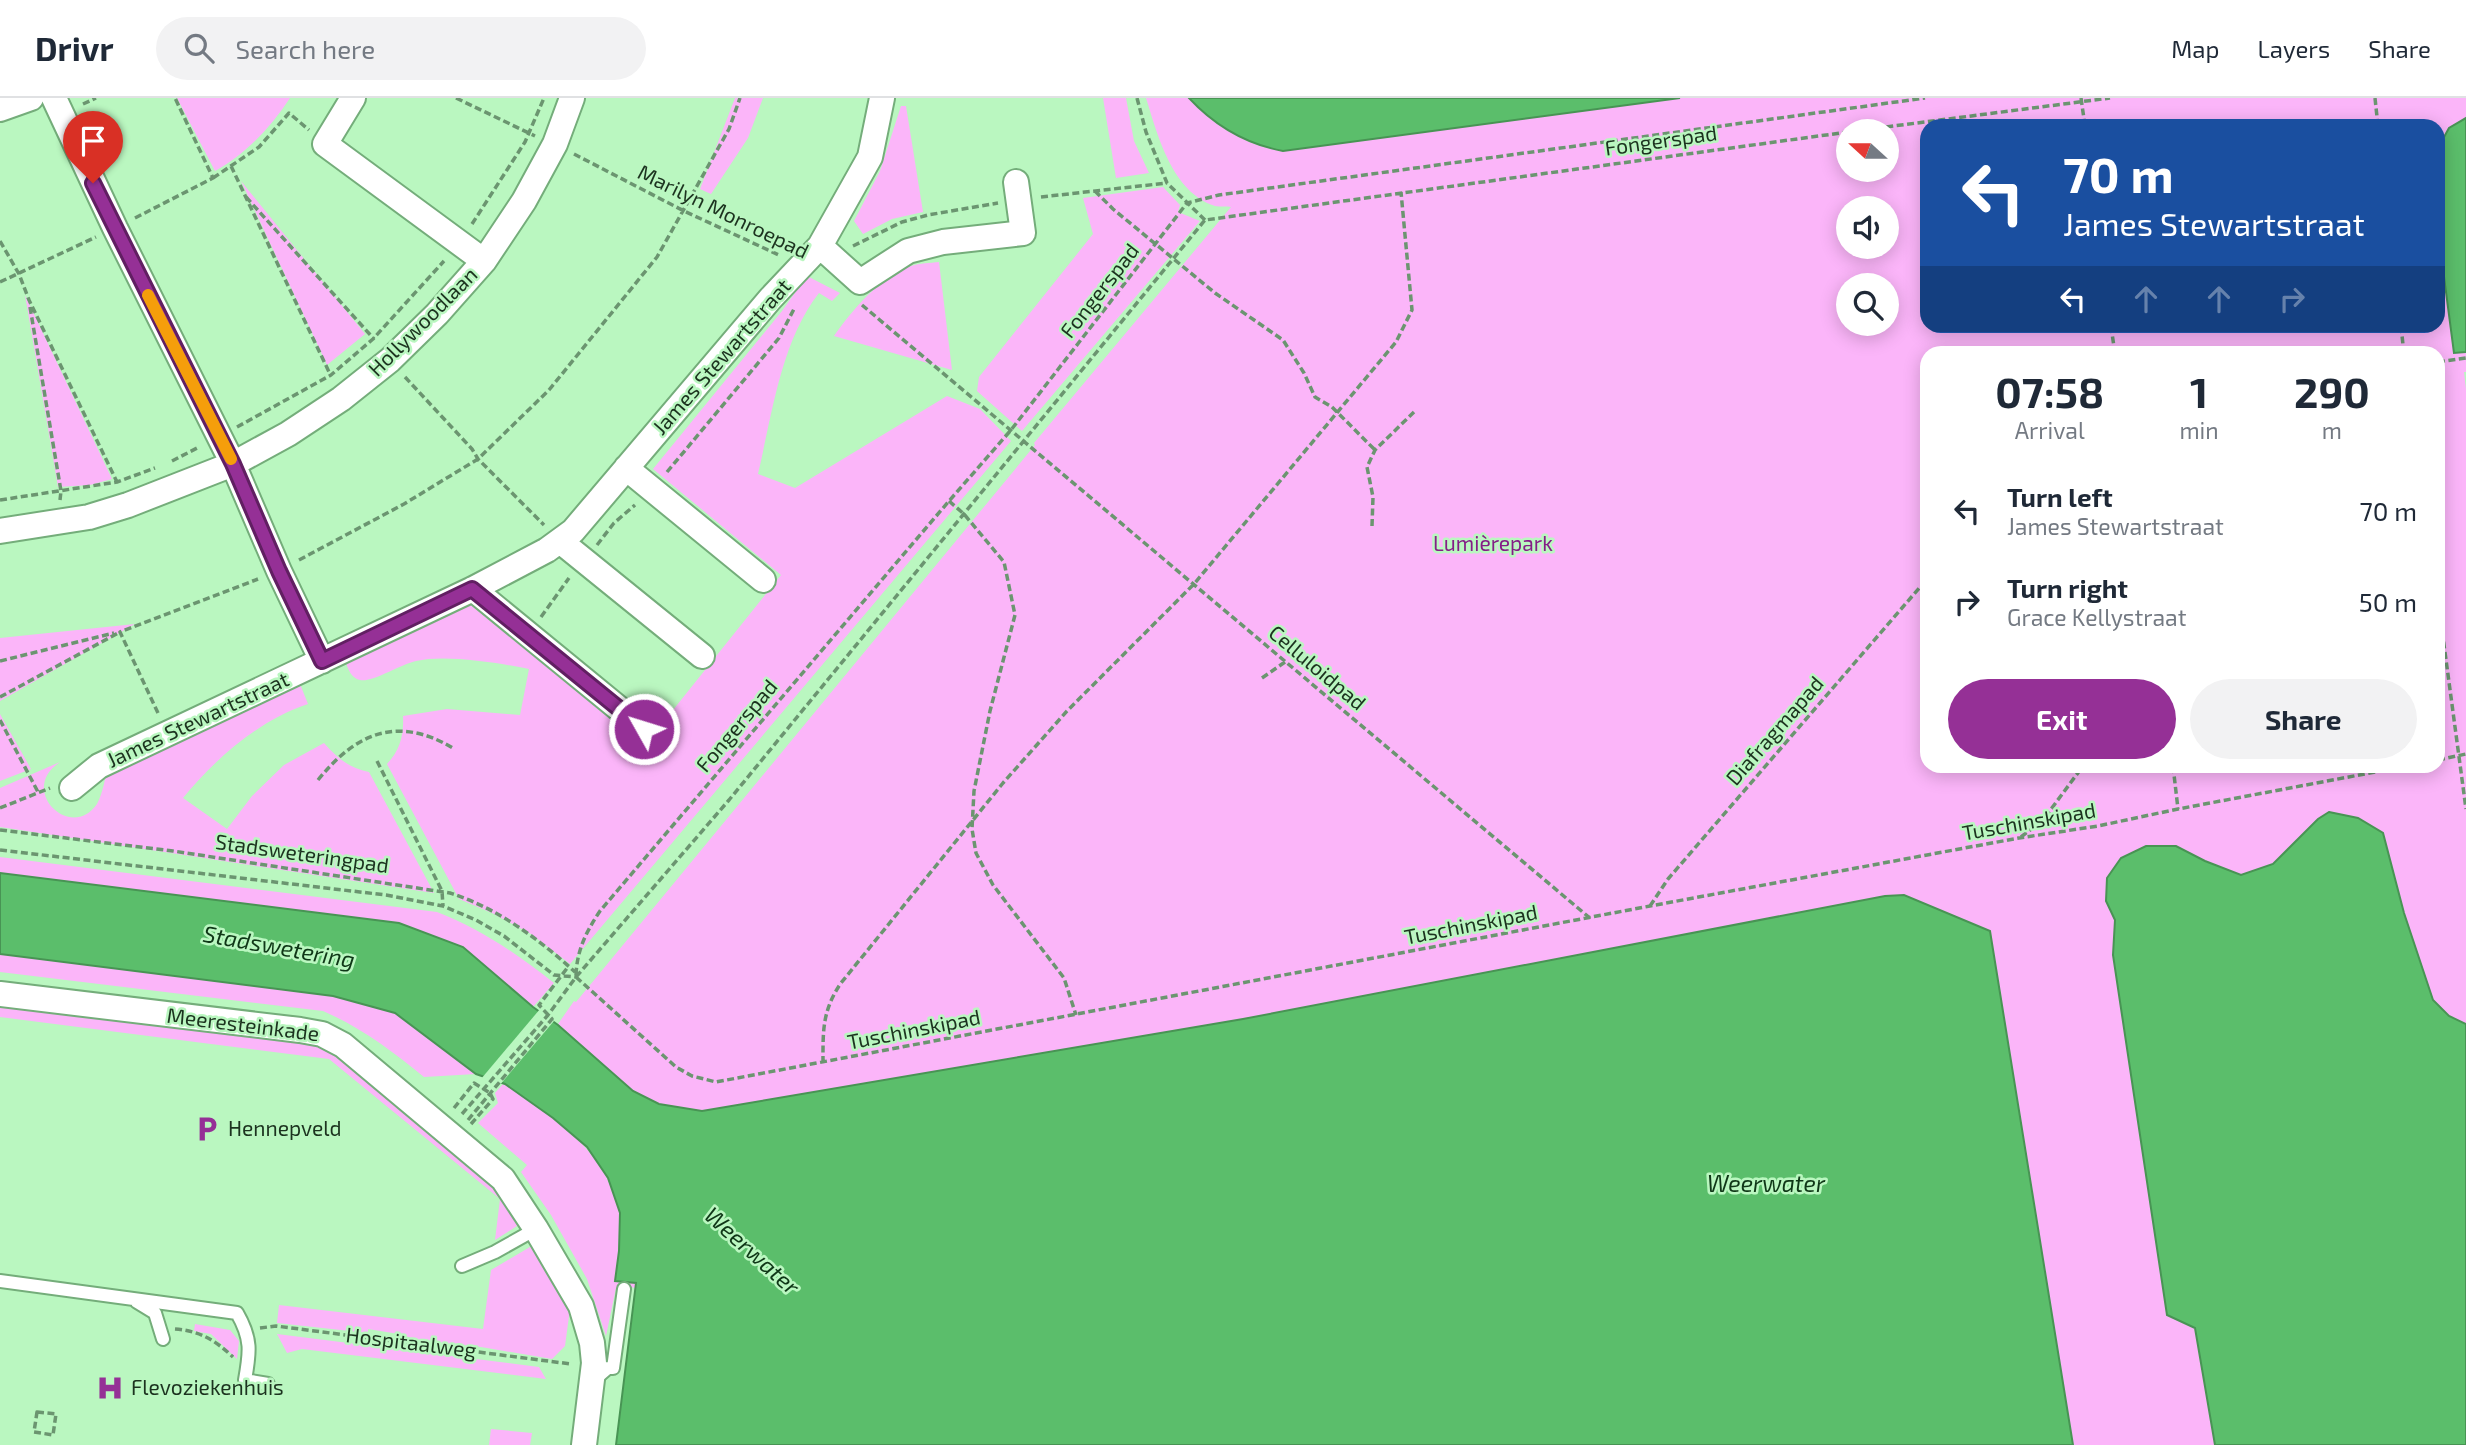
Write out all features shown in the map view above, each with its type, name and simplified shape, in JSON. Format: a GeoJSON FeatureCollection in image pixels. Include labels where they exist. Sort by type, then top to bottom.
{"type":"FeatureCollection","features":[{"type":"Feature","properties":{"kind":"street"},"geometry":{"type":"LineString","coordinates":[[0,109],[31,98]]}},
{"type":"Feature","properties":{"kind":"street"},"geometry":{"type":"LineString","coordinates":[[54,98],[115,229],[233,464],[279,571],[322,661]]}},
{"type":"Feature","properties":{"kind":"street"},"geometry":{"type":"LineString","coordinates":[[353,98],[325,144],[484,261]]}},
{"type":"Feature","properties":{"kind":"street","name":"Hollywoodlaan"},"geometry":{"type":"LineString","coordinates":[[0,531],[58,523],[128,506],[233,464],[288,434],[341,399],[390,360],[437,314],[484,261],[524,201],[555,145],[572,98]]}},
{"type":"Feature","properties":{"kind":"street","name":"James Stewartstraat"},"geometry":{"type":"LineString","coordinates":[[72,788],[99,766],[472,589],[561,541],[573,531],[771,299],[802,268],[827,253],[870,158],[882,98]]}},
{"type":"Feature","properties":{"kind":"street"},"geometry":{"type":"LineString","coordinates":[[827,253],[860,282],[908,251],[943,242],[1024,233],[1018,191]]}},
{"type":"Feature","properties":{"kind":"street"},"geometry":{"type":"LineString","coordinates":[[625,468],[763,580]]}},
{"type":"Feature","properties":{"kind":"street"},"geometry":{"type":"LineString","coordinates":[[561,541],[702,656]]}},
{"type":"Feature","properties":{"kind":"street"},"geometry":{"type":"LineString","coordinates":[[472,589],[644,729]]}},
{"type":"Feature","properties":{"kind":"street","name":"Meeresteinkade"},"geometry":{"type":"LineString","coordinates":[[0,994],[322,1034],[344,1045],[459,1122],[503,1179],[581,1306],[592,1343],[594,1363],[584,1445]]}},
{"type":"Feature","properties":{"kind":"lane"},"geometry":{"type":"LineString","coordinates":[[462,1266],[495,1252],[536,1229]]}},
{"type":"Feature","properties":{"kind":"lane"},"geometry":{"type":"LineString","coordinates":[[0,1280],[237,1313],[247,1331],[250,1347],[245,1380],[268,1384]]}},
{"type":"Feature","properties":{"kind":"lane"},"geometry":{"type":"LineString","coordinates":[[591,1382],[608,1368],[613,1368],[624,1289]]}},
{"type":"Feature","properties":{"kind":"lane"},"geometry":{"type":"LineString","coordinates":[[129,1298],[155,1313],[162,1333]]}},
{"type":"Feature","properties":{"kind":"path","name":"Marilyn Monroepad"},"geometry":{"type":"LineString","coordinates":[[456,98],[802,268]]}},
{"type":"Feature","properties":{"kind":"path"},"geometry":{"type":"LineString","coordinates":[[171,462],[331,375],[373,339],[460,243],[529,134],[544,98]]}},
{"type":"Feature","properties":{"kind":"path"},"geometry":{"type":"LineString","coordinates":[[0,661],[120,632],[279,571],[404,504],[478,460],[549,390],[657,257],[729,129],[740,98]]}},
{"type":"Feature","properties":{"kind":"path"},"geometry":{"type":"LineString","coordinates":[[1137,98],[1146,132],[1167,183],[1205,220]]}},
{"type":"Feature","properties":{"kind":"path","name":"Fongerspad"},"geometry":{"type":"LineString","coordinates":[[576,975],[584,934],[600,911],[1011,430],[1187,203],[1219,195],[1925,98]]}},
{"type":"Feature","properties":{"kind":"path"},"geometry":{"type":"LineString","coordinates":[[1942,119],[2110,98]]}},
{"type":"Feature","properties":{"kind":"path"},"geometry":{"type":"LineString","coordinates":[[2375,98],[2377,119]]}},
{"type":"Feature","properties":{"kind":"path"},"geometry":{"type":"LineString","coordinates":[[2081,100],[2084,119]]}},
{"type":"Feature","properties":{"kind":"path"},"geometry":{"type":"LineString","coordinates":[[213,178],[259,147],[289,113],[325,144]]}},
{"type":"Feature","properties":{"kind":"path"},"geometry":{"type":"LineString","coordinates":[[1899,125],[1920,122]]}},
{"type":"Feature","properties":{"kind":"path","name":"Fongerspad"},"geometry":{"type":"LineString","coordinates":[[550,1017],[576,975],[729,800],[1205,220],[1836,134]]}},
{"type":"Feature","properties":{"kind":"path"},"geometry":{"type":"LineString","coordinates":[[231,166],[331,375]]}},
{"type":"Feature","properties":{"kind":"path"},"geometry":{"type":"LineString","coordinates":[[827,253],[901,222],[1018,191],[1095,191],[1167,183]]}},
{"type":"Feature","properties":{"kind":"path"},"geometry":{"type":"LineString","coordinates":[[1095,191],[1215,293],[1283,340],[1304,373],[1315,397],[1338,413],[1376,450]]}},
{"type":"Feature","properties":{"kind":"path"},"geometry":{"type":"LineString","coordinates":[[823,1063],[824,1021],[830,1000],[841,983],[972,821],[1067,710],[1194,584],[1396,342],[1412,310],[1401,192]]}},
{"type":"Feature","properties":{"kind":"path"},"geometry":{"type":"LineString","coordinates":[[0,242],[19,274],[117,482]]}},
{"type":"Feature","properties":{"kind":"path"},"geometry":{"type":"LineString","coordinates":[[29,300],[61,491],[58,523]]}},
{"type":"Feature","properties":{"kind":"path","name":"Celluloidpad"},"geometry":{"type":"LineString","coordinates":[[859,303],[1591,919]]}},
{"type":"Feature","properties":{"kind":"path"},"geometry":{"type":"LineString","coordinates":[[530,636],[543,614],[614,523],[652,490],[779,338],[798,304]]}},
{"type":"Feature","properties":{"kind":"path"},"geometry":{"type":"LineString","coordinates":[[2445,361],[2466,358]]}},
{"type":"Feature","properties":{"kind":"path"},"geometry":{"type":"LineString","coordinates":[[1372,526],[1373,497],[1367,467],[1376,450],[1414,412]]}},
{"type":"Feature","properties":{"kind":"path"},"geometry":{"type":"LineString","coordinates":[[0,500],[117,482],[160,466]]}},
{"type":"Feature","properties":{"kind":"path"},"geometry":{"type":"LineString","coordinates":[[948,501],[964,514],[1004,562],[1015,615],[979,763],[972,821],[976,853],[993,885],[1064,978],[1076,1015]]}},
{"type":"Feature","properties":{"kind":"path","name":"Diafragmapad"},"geometry":{"type":"LineString","coordinates":[[1650,906],[1668,879],[1920,587]]}},
{"type":"Feature","properties":{"kind":"path"},"geometry":{"type":"LineString","coordinates":[[0,697],[120,632]]}},
{"type":"Feature","properties":{"kind":"path"},"geometry":{"type":"LineString","coordinates":[[120,632],[168,734]]}},
{"type":"Feature","properties":{"kind":"path"},"geometry":{"type":"LineString","coordinates":[[2445,652],[2466,808]]}},
{"type":"Feature","properties":{"kind":"path"},"geometry":{"type":"LineString","coordinates":[[1262,678],[1285,662]]}},
{"type":"Feature","properties":{"kind":"path"},"geometry":{"type":"LineString","coordinates":[[0,720],[38,792]]}},
{"type":"Feature","properties":{"kind":"path"},"geometry":{"type":"LineString","coordinates":[[318,780],[339,755],[375,734],[402,731],[420,733],[437,738],[453,748]]}},
{"type":"Feature","properties":{"kind":"path"},"geometry":{"type":"LineString","coordinates":[[2445,758],[2466,754]]}},
{"type":"Feature","properties":{"kind":"path"},"geometry":{"type":"LineString","coordinates":[[377,761],[442,891],[443,905]]}},
{"type":"Feature","properties":{"kind":"path"},"geometry":{"type":"LineString","coordinates":[[2020,838],[2043,820],[2078,773]]}},
{"type":"Feature","properties":{"kind":"path"},"geometry":{"type":"LineString","coordinates":[[2175,773],[2178,809]]}},
{"type":"Feature","properties":{"kind":"path","name":"Tuschinskipad"},"geometry":{"type":"LineString","coordinates":[[576,975],[676,1067],[692,1076],[716,1082],[1650,906],[2098,826],[2370,773]]}},
{"type":"Feature","properties":{"kind":"path"},"geometry":{"type":"LineString","coordinates":[[0,808],[53,786],[72,788]]}},
{"type":"Feature","properties":{"kind":"path","name":"Stadsweteringpad"},"geometry":{"type":"LineString","coordinates":[[0,830],[186,853],[442,891],[465,897],[509,920],[576,975]]}},
{"type":"Feature","properties":{"kind":"path","name":"Stadsweteringpad"},"geometry":{"type":"LineString","coordinates":[[0,850],[372,894],[443,905],[504,936],[554,975],[576,975]]}},
{"type":"Feature","properties":{"kind":"path"},"geometry":{"type":"LineString","coordinates":[[550,1017],[539,1005],[568,966]]}},
{"type":"Feature","properties":{"kind":"path"},"geometry":{"type":"LineString","coordinates":[[459,1122],[550,1017]]}},
{"type":"Feature","properties":{"kind":"path"},"geometry":{"type":"LineString","coordinates":[[490,1093],[550,1017]]}},
{"type":"Feature","properties":{"kind":"path"},"geometry":{"type":"LineString","coordinates":[[474,1083],[490,1093],[493,1099],[459,1122],[474,1083]]}},
{"type":"Feature","properties":{"kind":"path","name":"Hospitaalweg"},"geometry":{"type":"LineString","coordinates":[[247,1331],[276,1326],[574,1365]]}},
{"type":"Feature","properties":{"kind":"path"},"geometry":{"type":"LineString","coordinates":[[162,1333],[192,1331],[216,1341],[239,1363],[240,1371],[246,1371]]}},
{"type":"Feature","properties":{"kind":"path"},"geometry":{"type":"LineString","coordinates":[[37,1412],[56,1414],[53,1435],[34,1432],[37,1412]]}},
{"type":"Feature","properties":{"kind":"green space"},"geometry":{"type":"Polygon","coordinates":[[[177,98],[290,98],[257,139],[215,171],[177,98]]]}},
{"type":"Feature","properties":{"kind":"green space"},"geometry":{"type":"Polygon","coordinates":[[[735,98],[763,98],[748,138],[711,194],[700,189],[735,98]]]}},
{"type":"Feature","properties":{"kind":"green space"},"geometry":{"type":"Polygon","coordinates":[[[1103,98],[1126,98],[1134,141],[1149,173],[1116,178],[1103,98]]]}},
{"type":"Feature","properties":{"kind":"green space","name":"Lumièrepark"},"geometry":{"type":"Polygon","coordinates":[[[1146,98],[1189,98],[1229,131],[1252,143],[1277,150],[1660,98],[2466,98],[2466,1024],[2449,1016],[2433,1000],[2404,913],[2383,833],[2318,819],[2273,864],[2241,876],[2176,846],[2106,901],[2115,920],[2113,955],[2167,1315],[2195,1328],[2215,1445],[2073,1445],[1990,932],[1885,896],[1243,1019],[702,1111],[659,1104],[633,1091],[558,1024],[574,1001],[576,1002],[1231,207],[1215,206],[1200,199],[1177,176],[1146,98]]]}},
{"type":"Feature","properties":{"kind":"green space"},"geometry":{"type":"Polygon","coordinates":[[[901,106],[906,106],[923,212],[892,219],[863,234],[854,221],[880,171],[901,106]]]}},
{"type":"Feature","properties":{"kind":"green space"},"geometry":{"type":"Polygon","coordinates":[[[241,181],[365,334],[327,365],[241,181]]]}},
{"type":"Feature","properties":{"kind":"green space"},"geometry":{"type":"Polygon","coordinates":[[[1163,187],[1180,205],[1178,212],[1200,221],[1022,431],[977,391],[979,377],[1093,234],[1083,198],[1163,187]]]}},
{"type":"Feature","properties":{"kind":"green space"},"geometry":{"type":"Polygon","coordinates":[[[939,262],[952,370],[834,336],[858,306],[889,277],[911,266],[939,262]]]}},
{"type":"Feature","properties":{"kind":"green space"},"geometry":{"type":"Polygon","coordinates":[[[807,276],[840,293],[832,301],[819,293],[795,333],[773,403],[758,474],[795,488],[947,396],[980,409],[1011,441],[570,964],[531,934],[459,899],[387,764],[400,742],[403,716],[447,709],[520,715],[529,669],[442,658],[410,663],[372,679],[360,680],[352,675],[345,660],[467,602],[645,745],[781,575],[653,469],[782,311],[807,276]]]}},
{"type":"Feature","properties":{"kind":"green space"},"geometry":{"type":"Polygon","coordinates":[[[25,295],[112,479],[90,485],[58,487],[25,295]]]}},
{"type":"Feature","properties":{"kind":"green space"},"geometry":{"type":"Polygon","coordinates":[[[135,624],[0,701],[0,638],[135,624]]]}},
{"type":"Feature","properties":{"kind":"green space"},"geometry":{"type":"Polygon","coordinates":[[[300,684],[308,704],[272,720],[239,742],[209,769],[183,798],[227,829],[252,796],[284,765],[324,743],[344,762],[369,772],[434,893],[0,827],[0,788],[60,762],[48,773],[44,786],[46,798],[53,808],[63,815],[74,817],[86,814],[99,800],[108,766],[300,684]]]}},
{"type":"Feature","properties":{"kind":"green space"},"geometry":{"type":"Polygon","coordinates":[[[0,714],[31,769],[0,781],[0,714]]]}},
{"type":"Feature","properties":{"kind":"green space"},"geometry":{"type":"Polygon","coordinates":[[[0,857],[437,912],[498,943],[554,983],[533,1007],[463,947],[399,923],[0,873],[0,857]]]}},
{"type":"Feature","properties":{"kind":"green space"},"geometry":{"type":"Polygon","coordinates":[[[0,954],[333,996],[395,1013],[476,1074],[424,1077],[376,1041],[323,1011],[0,972],[0,954]]]}},
{"type":"Feature","properties":{"kind":"green space"},"geometry":{"type":"Polygon","coordinates":[[[0,1004],[324,1042],[493,1181],[519,1219],[517,1226],[495,1240],[500,1199],[329,1059],[0,1017],[0,1004]]]}},
{"type":"Feature","properties":{"kind":"green space"},"geometry":{"type":"Polygon","coordinates":[[[503,1084],[523,1096],[576,1138],[598,1163],[614,1193],[621,1219],[615,1280],[636,1283],[635,1288],[621,1285],[616,1288],[606,1336],[587,1279],[551,1215],[521,1172],[527,1165],[478,1123],[498,1103],[495,1093],[503,1084]]]}},
{"type":"Feature","properties":{"kind":"green space"},"geometry":{"type":"Polygon","coordinates":[[[530,1247],[536,1247],[570,1309],[565,1346],[552,1359],[481,1347],[405,1340],[405,1335],[368,1329],[368,1333],[277,1323],[279,1305],[483,1329],[491,1270],[530,1247]]]}},
{"type":"Feature","properties":{"kind":"green space"},"geometry":{"type":"Polygon","coordinates":[[[195,1324],[230,1330],[239,1341],[237,1359],[211,1334],[194,1331],[195,1324]]]}},
{"type":"Feature","properties":{"kind":"green space"},"geometry":{"type":"Polygon","coordinates":[[[277,1334],[539,1367],[546,1379],[302,1349],[287,1353],[277,1334]]]}},
{"type":"Feature","properties":{"kind":"green space"},"geometry":{"type":"Polygon","coordinates":[[[491,1429],[532,1433],[530,1445],[489,1445],[491,1429]]]}},
{"type":"Feature","properties":{"kind":"water"},"geometry":{"type":"Polygon","coordinates":[[[1189,98],[1680,98],[1283,151],[1244,139],[1209,117],[1189,98]]]}},
{"type":"Feature","properties":{"kind":"water"},"geometry":{"type":"Polygon","coordinates":[[[2466,118],[2466,352],[2454,353],[2445,284],[2445,135],[2449,128],[2466,118]]]}},
{"type":"Feature","properties":{"kind":"water"},"geometry":{"type":"Polygon","coordinates":[[[2329,812],[2358,818],[2383,833],[2404,913],[2433,1000],[2449,1016],[2466,1024],[2466,1445],[2215,1445],[2195,1328],[2167,1315],[2113,955],[2115,920],[2106,901],[2107,878],[2121,858],[2146,846],[2176,846],[2241,875],[2273,864],[2318,819],[2329,812]]]}},
{"type":"Feature","properties":{"kind":"water","name":"Weerwater"},"geometry":{"type":"Polygon","coordinates":[[[0,873],[399,923],[463,947],[633,1091],[659,1104],[702,1111],[1243,1019],[1885,896],[1904,895],[1990,931],[2073,1445],[616,1445],[636,1283],[615,1281],[620,1213],[608,1178],[587,1147],[553,1118],[505,1084],[476,1074],[395,1013],[333,996],[0,954],[0,873]]]}},
{"type":"Feature","properties":{"kind":"pier"},"geometry":{"type":"Polygon","coordinates":[[[540,1009],[554,1021],[499,1086],[481,1079],[540,1009]]]}},
{"type":"Feature","properties":{"kind":"slow traffic"},"geometry":{"type":"LineString","coordinates":[[148,295],[231,459]]}},
{"type":"Feature","properties":{"kind":"place","name":"Hennepveld"},"geometry":{"type":"Point","coordinates":[207,1129]}},
{"type":"Feature","properties":{"kind":"place","name":"Flevoziekenhuis"},"geometry":{"type":"Point","coordinates":[110,1388]}},
{"type":"Feature","properties":{"kind":"route"},"geometry":{"type":"LineString","coordinates":[[93,183],[233,464],[279,571],[322,661],[472,589],[644,729]]}},
{"type":"Feature","properties":{"kind":"water label","name":"Stadswetering"},"geometry":{"type":"Point","coordinates":[279,947]}}]}
